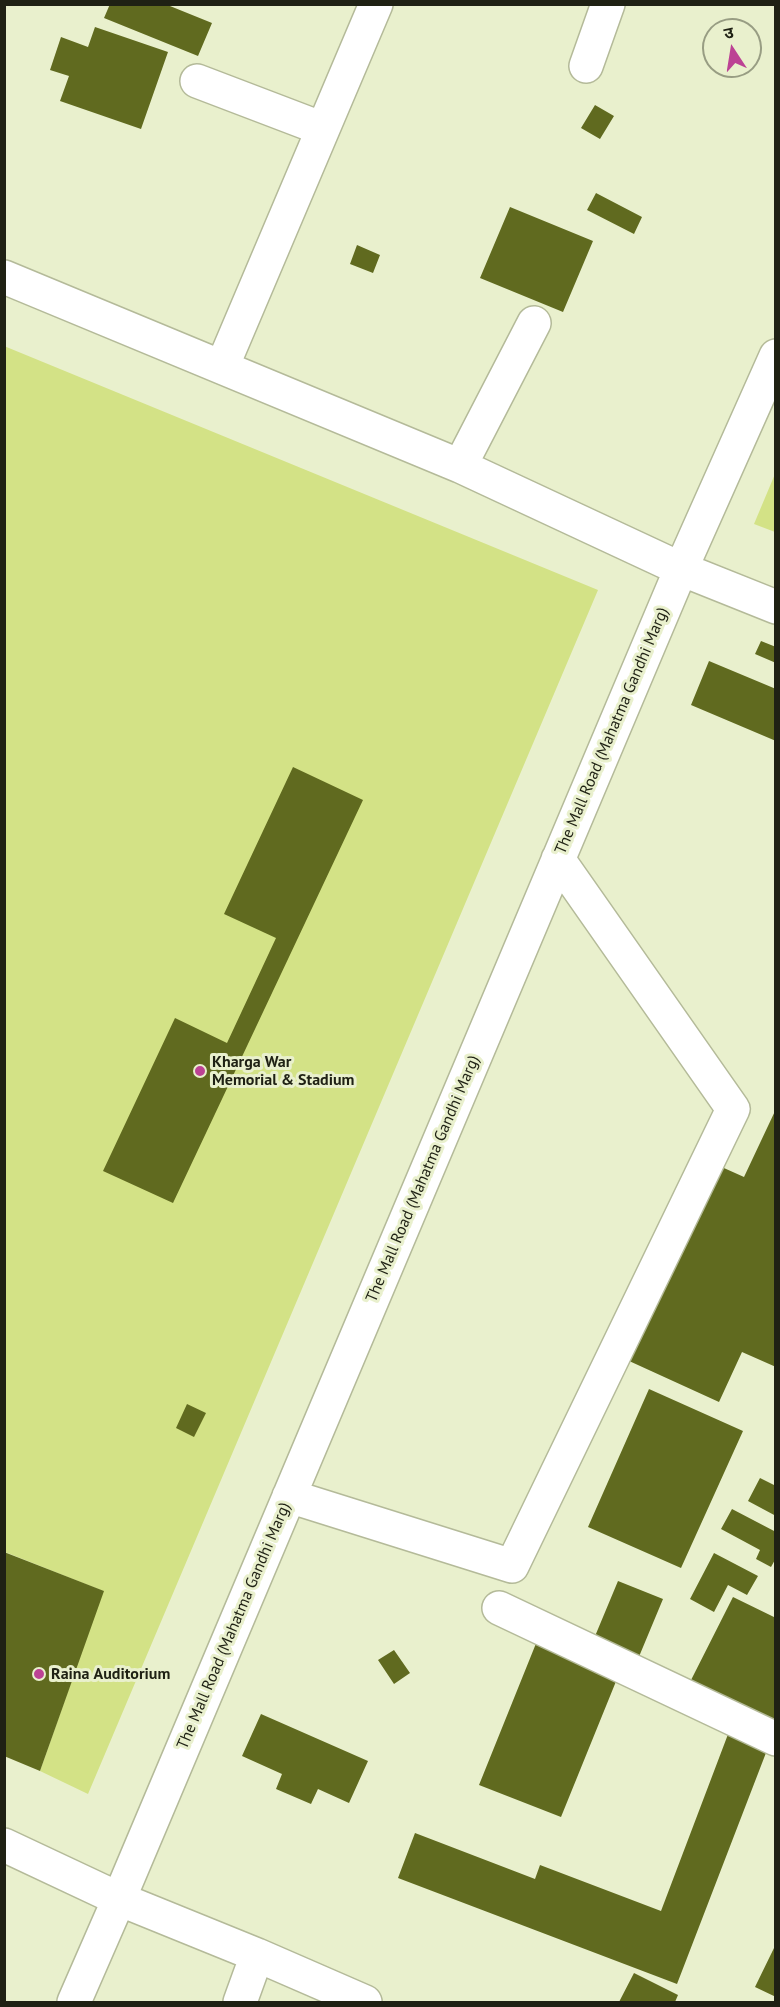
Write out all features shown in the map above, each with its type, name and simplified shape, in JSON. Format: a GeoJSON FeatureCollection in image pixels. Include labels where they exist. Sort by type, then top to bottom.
{"type":"FeatureCollection","features":[{"type":"Feature","properties":{"kind":"street"},"geometry":{"type":"LineString","coordinates":[[222,367],[376,4]]}},
{"type":"Feature","properties":{"kind":"street"},"geometry":{"type":"LineString","coordinates":[[586,66],[608,4]]}},
{"type":"Feature","properties":{"kind":"street"},"geometry":{"type":"LineString","coordinates":[[197,81],[323,129]]}},
{"type":"Feature","properties":{"kind":"street"},"geometry":{"type":"LineString","coordinates":[[4,277],[460,466],[681,569],[776,607]]}},
{"type":"Feature","properties":{"kind":"street"},"geometry":{"type":"LineString","coordinates":[[460,466],[534,323]]}},
{"type":"Feature","properties":{"kind":"street","name":"The Mall Road (Mahatma Gandhi Marg)"},"geometry":{"type":"LineString","coordinates":[[74,2002],[681,569],[776,356]]}},
{"type":"Feature","properties":{"kind":"street"},"geometry":{"type":"LineString","coordinates":[[289,1496],[512,1566],[733,1109],[558,859]]}},
{"type":"Feature","properties":{"kind":"street"},"geometry":{"type":"LineString","coordinates":[[499,1608],[776,1740]]}},
{"type":"Feature","properties":{"kind":"street"},"geometry":{"type":"LineString","coordinates":[[4,1845],[119,1899],[365,2002]]}},
{"type":"Feature","properties":{"kind":"street"},"geometry":{"type":"LineString","coordinates":[[240,2002],[257,1955]]}},
{"type":"Feature","properties":{"kind":"green space","name":"Kharga War Memorial & Stadium"},"geometry":{"type":"Polygon","coordinates":[[[4,346],[598,590],[88,1794],[40,1771],[103,1591],[5,1552],[4,346]]]}},
{"type":"Feature","properties":{"kind":"green space"},"geometry":{"type":"Polygon","coordinates":[[[775,474],[776,532],[754,524],[775,474]]]}},
{"type":"Feature","properties":{"kind":"building"},"geometry":{"type":"Polygon","coordinates":[[[110,4],[165,4],[212,23],[198,56],[104,18],[110,4]]]}},
{"type":"Feature","properties":{"kind":"building"},"geometry":{"type":"Polygon","coordinates":[[[95,27],[168,52],[141,129],[60,101],[69,76],[50,70],[61,37],[88,47],[95,27]]]}},
{"type":"Feature","properties":{"kind":"building"},"geometry":{"type":"Polygon","coordinates":[[[595,105],[614,116],[600,139],[581,128],[595,105]]]}},
{"type":"Feature","properties":{"kind":"building"},"geometry":{"type":"Polygon","coordinates":[[[596,193],[642,217],[634,234],[587,210],[596,193]]]}},
{"type":"Feature","properties":{"kind":"building"},"geometry":{"type":"Polygon","coordinates":[[[510,207],[593,241],[563,312],[480,278],[510,207]]]}},
{"type":"Feature","properties":{"kind":"building"},"geometry":{"type":"Polygon","coordinates":[[[357,245],[380,255],[373,273],[350,264],[357,245]]]}},
{"type":"Feature","properties":{"kind":"building"},"geometry":{"type":"Polygon","coordinates":[[[761,641],[776,647],[776,663],[755,654],[761,641]]]}},
{"type":"Feature","properties":{"kind":"building"},"geometry":{"type":"Polygon","coordinates":[[[709,661],[776,689],[776,741],[691,705],[709,661]]]}},
{"type":"Feature","properties":{"kind":"building"},"geometry":{"type":"Polygon","coordinates":[[[293,767],[363,800],[173,1203],[103,1171],[175,1018],[227,1043],[276,938],[224,914],[293,767]]]}},
{"type":"Feature","properties":{"kind":"building"},"geometry":{"type":"Polygon","coordinates":[[[776,1109],[776,1367],[742,1352],[719,1402],[616,1355],[706,1160],[744,1177],[776,1109]]]}},
{"type":"Feature","properties":{"kind":"building"},"geometry":{"type":"Polygon","coordinates":[[[649,1389],[743,1431],[681,1568],[588,1527],[649,1389]]]}},
{"type":"Feature","properties":{"kind":"building"},"geometry":{"type":"Polygon","coordinates":[[[187,1404],[206,1413],[194,1437],[176,1428],[187,1404]]]}},
{"type":"Feature","properties":{"kind":"building"},"geometry":{"type":"Polygon","coordinates":[[[760,1478],[776,1486],[776,1516],[748,1501],[760,1478]]]}},
{"type":"Feature","properties":{"kind":"building"},"geometry":{"type":"Polygon","coordinates":[[[732,1509],[776,1532],[776,1558],[771,1567],[756,1559],[760,1550],[721,1529],[732,1509]]]}},
{"type":"Feature","properties":{"kind":"building","name":"Raina Auditorium"},"geometry":{"type":"Polygon","coordinates":[[[4,1552],[104,1591],[40,1771],[4,1756],[4,1552]]]}},
{"type":"Feature","properties":{"kind":"building"},"geometry":{"type":"Polygon","coordinates":[[[714,1553],[758,1576],[747,1595],[728,1585],[714,1612],[690,1599],[714,1553]]]}},
{"type":"Feature","properties":{"kind":"building"},"geometry":{"type":"Polygon","coordinates":[[[618,1581],[663,1599],[638,1659],[593,1641],[618,1581]]]}},
{"type":"Feature","properties":{"kind":"building"},"geometry":{"type":"Polygon","coordinates":[[[733,1597],[776,1618],[776,1732],[687,1688],[733,1597]]]}},
{"type":"Feature","properties":{"kind":"building"},"geometry":{"type":"Polygon","coordinates":[[[537,1641],[619,1674],[561,1817],[479,1785],[537,1641]]]}},
{"type":"Feature","properties":{"kind":"building"},"geometry":{"type":"Polygon","coordinates":[[[394,1650],[410,1673],[394,1684],[378,1660],[394,1650]]]}},
{"type":"Feature","properties":{"kind":"building"},"geometry":{"type":"Polygon","coordinates":[[[261,1714],[368,1761],[349,1803],[318,1789],[311,1804],[276,1789],[282,1774],[242,1756],[261,1714]]]}},
{"type":"Feature","properties":{"kind":"building"},"geometry":{"type":"Polygon","coordinates":[[[730,1729],[769,1745],[677,1984],[398,1878],[415,1833],[535,1879],[540,1865],[661,1911],[730,1729]]]}},
{"type":"Feature","properties":{"kind":"building"},"geometry":{"type":"Polygon","coordinates":[[[774,1948],[776,1949],[776,1997],[755,1987],[774,1948]]]}},
{"type":"Feature","properties":{"kind":"building"},"geometry":{"type":"Polygon","coordinates":[[[634,1973],[678,1995],[675,2002],[619,2002],[634,1973]]]}},
{"type":"Feature","properties":{"kind":"place","name":"Kharga War Memorial & Stadium"},"geometry":{"type":"Point","coordinates":[200,1071]}},
{"type":"Feature","properties":{"kind":"place","name":"Raina Auditorium"},"geometry":{"type":"Point","coordinates":[39,1674]}}]}
